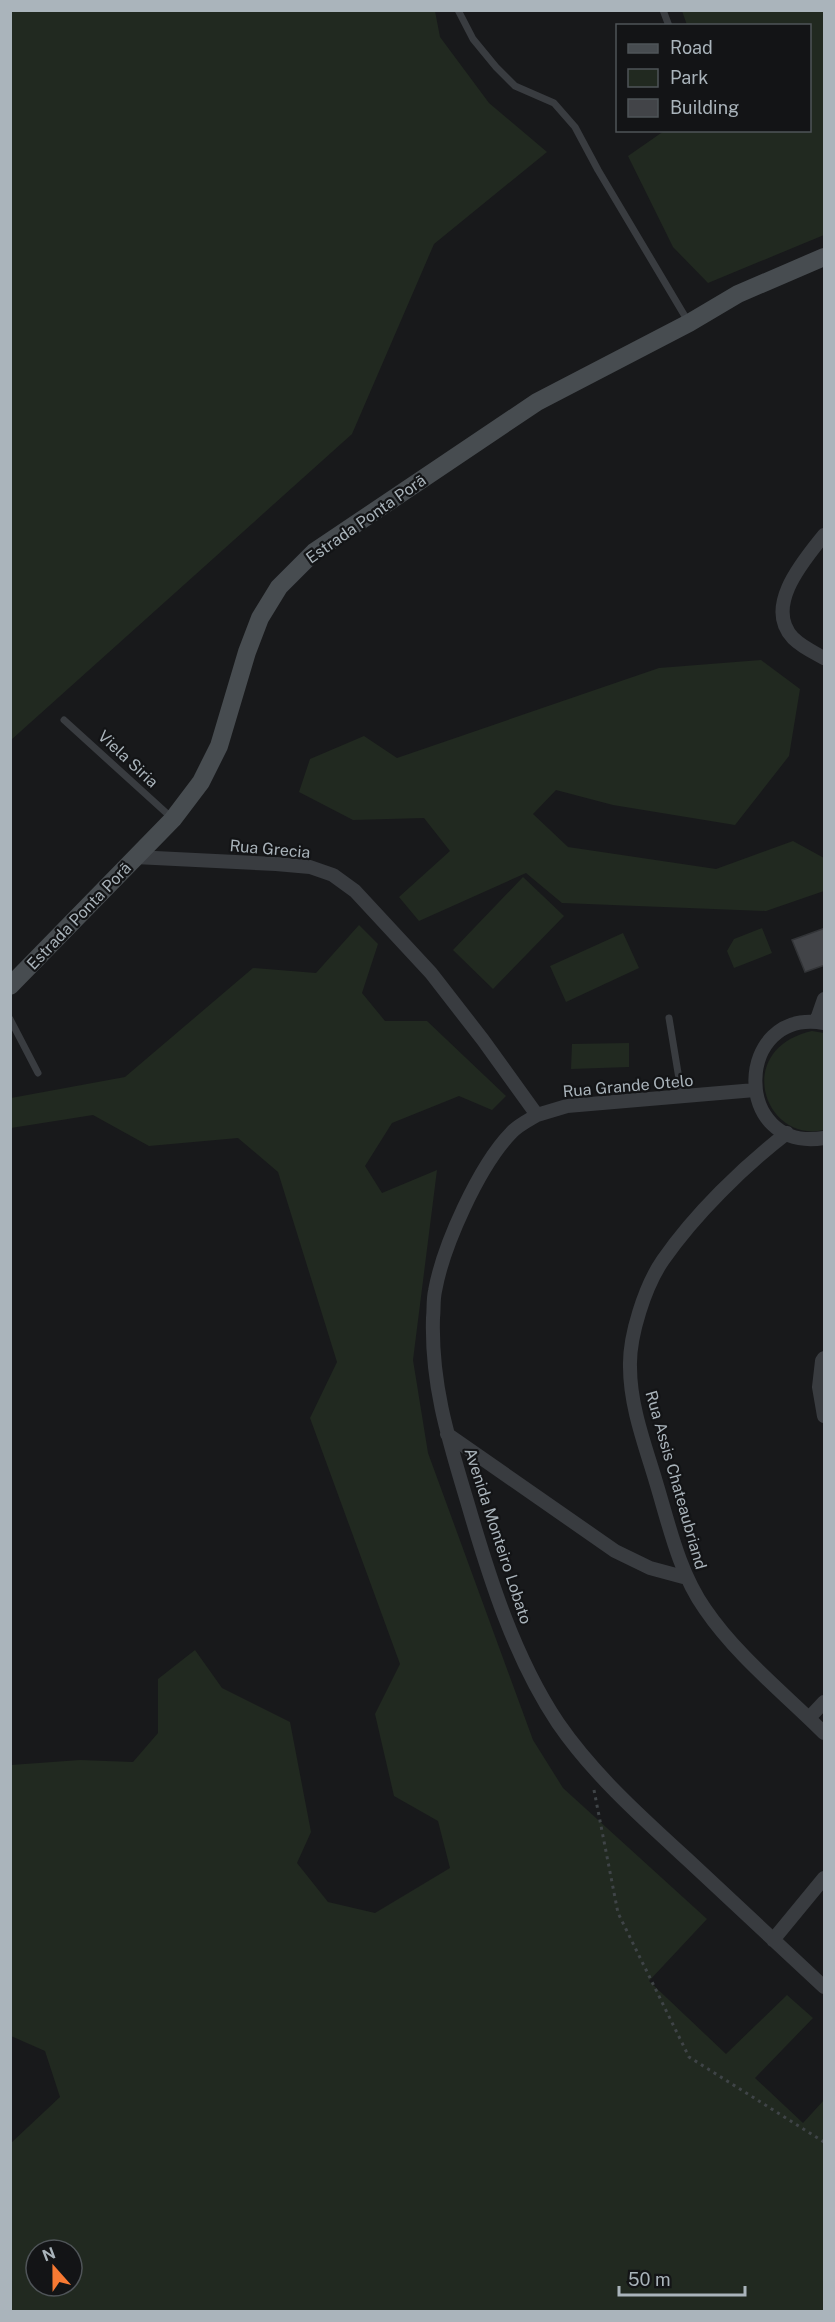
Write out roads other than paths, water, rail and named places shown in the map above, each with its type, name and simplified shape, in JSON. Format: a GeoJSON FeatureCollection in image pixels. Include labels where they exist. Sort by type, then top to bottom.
{"type":"FeatureCollection","features":[{"type":"Feature","properties":{"kind":"main road","name":"Estrada Ponta Porã"},"geometry":{"type":"LineString","coordinates":[[10,986],[173,819],[201,782],[219,746],[247,652],[260,618],[279,587],[314,552],[537,402],[689,323],[738,294],[825,257]]}},
{"type":"Feature","properties":{"kind":"street"},"geometry":{"type":"LineString","coordinates":[[825,535],[802,562],[790,581],[783,603],[784,620],[791,636],[806,648],[825,658]]}},
{"type":"Feature","properties":{"kind":"street","name":"Rua Grecia"},"geometry":{"type":"LineString","coordinates":[[135,857],[276,864],[309,867],[333,875],[355,891],[431,974],[489,1048],[537,1115]]}},
{"type":"Feature","properties":{"kind":"street"},"geometry":{"type":"LineString","coordinates":[[825,999],[820,1023],[797,1024],[780,1032],[766,1045],[757,1061],[754,1079],[755,1090],[763,1112],[773,1124],[787,1133],[804,1139],[825,1138]]}},
{"type":"Feature","properties":{"kind":"street","name":"Rua Grande Otelo"},"geometry":{"type":"LineString","coordinates":[[537,1115],[567,1106],[755,1090]]}},
{"type":"Feature","properties":{"kind":"street","name":"Avenida Monteiro Lobato"},"geometry":{"type":"LineString","coordinates":[[537,1115],[512,1131],[487,1166],[448,1246],[435,1292],[432,1341],[436,1385],[447,1434],[481,1547],[525,1662],[557,1722],[589,1763],[660,1835],[825,1988]]}},
{"type":"Feature","properties":{"kind":"street","name":"Rua Assis Chateaubriand"},"geometry":{"type":"LineString","coordinates":[[787,1133],[752,1161],[714,1200],[662,1261],[644,1299],[634,1336],[630,1366],[634,1406],[687,1578],[704,1608],[724,1635],[825,1733]]}},
{"type":"Feature","properties":{"kind":"street"},"geometry":{"type":"LineString","coordinates":[[825,1358],[822,1361],[819,1387],[825,1416]]}},
{"type":"Feature","properties":{"kind":"street"},"geometry":{"type":"LineString","coordinates":[[447,1434],[615,1551],[650,1568],[687,1578]]}},
{"type":"Feature","properties":{"kind":"street"},"geometry":{"type":"LineString","coordinates":[[809,1718],[825,1702]]}},
{"type":"Feature","properties":{"kind":"street"},"geometry":{"type":"LineString","coordinates":[[773,1940],[825,1878]]}},
{"type":"Feature","properties":{"kind":"lane"},"geometry":{"type":"LineString","coordinates":[[459,10],[473,39],[496,68],[515,86],[554,103],[575,127],[689,323]]}},
{"type":"Feature","properties":{"kind":"lane","name":"Viela Siria"},"geometry":{"type":"LineString","coordinates":[[64,720],[173,819]]}},
{"type":"Feature","properties":{"kind":"lane"},"geometry":{"type":"LineString","coordinates":[[669,1017],[682,1097]]}},
{"type":"Feature","properties":{"kind":"lane"},"geometry":{"type":"LineString","coordinates":[[10,1019],[38,1073]]}}]}
